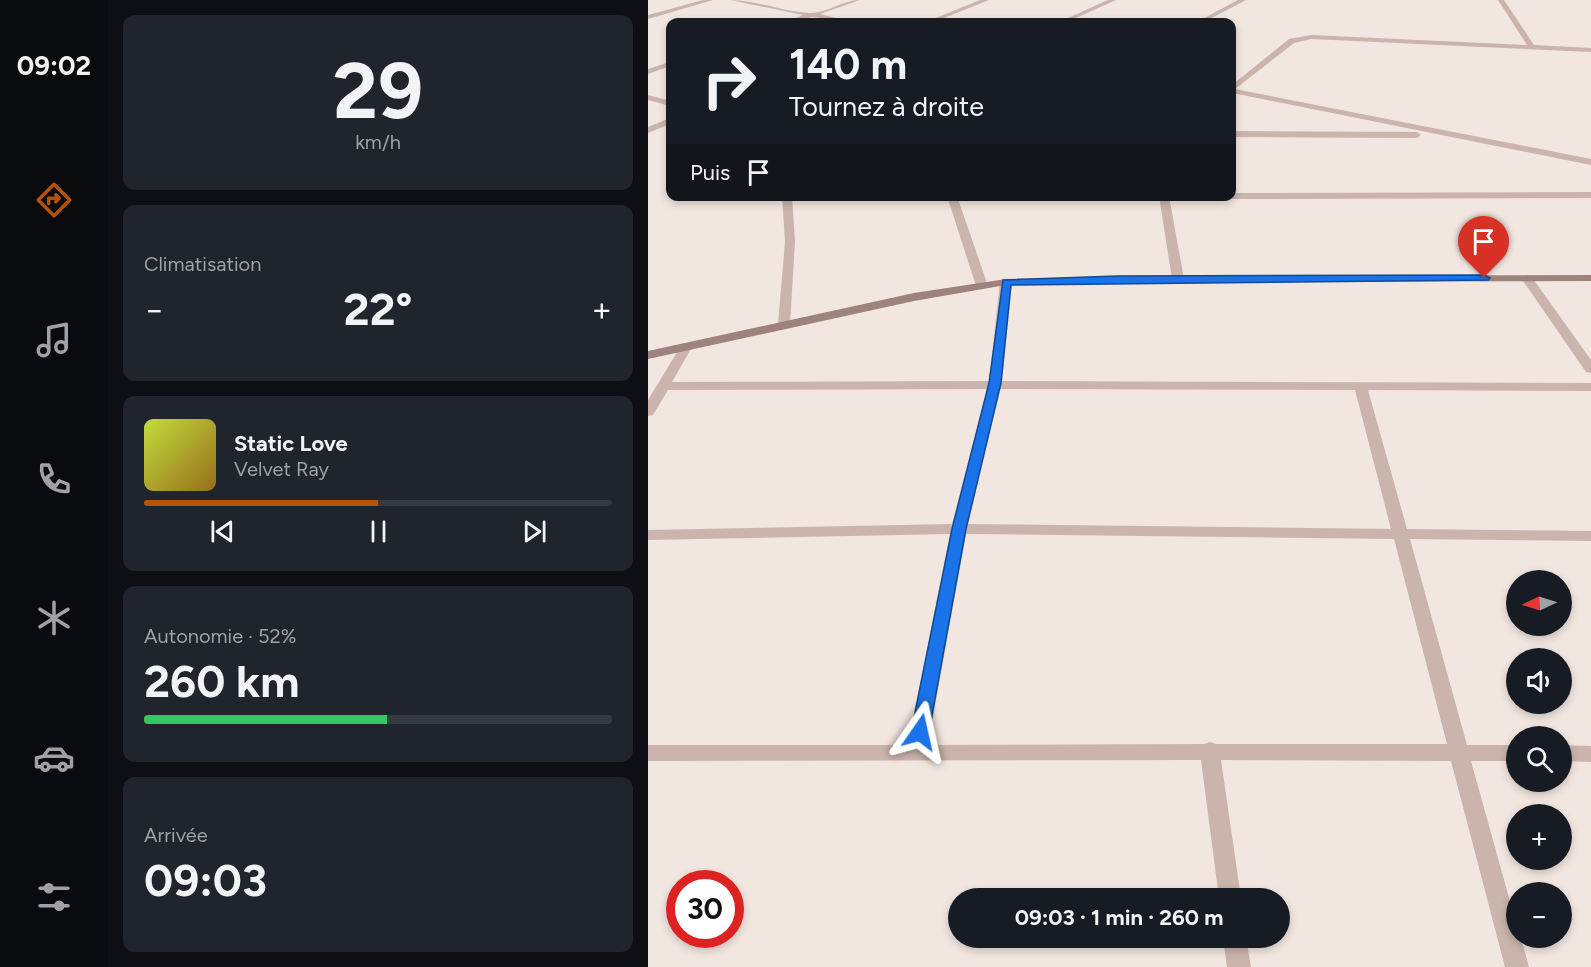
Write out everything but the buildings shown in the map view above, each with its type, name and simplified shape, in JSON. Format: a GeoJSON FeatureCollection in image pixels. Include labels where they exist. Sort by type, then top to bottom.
{"type":"FeatureCollection","features":[{"type":"Feature","properties":{"kind":"street"},"geometry":{"type":"LineString","coordinates":[[648,17],[710,0]]}},
{"type":"Feature","properties":{"kind":"street"},"geometry":{"type":"LineString","coordinates":[[733,0],[823,18]]}},
{"type":"Feature","properties":{"kind":"street"},"geometry":{"type":"LineString","coordinates":[[803,18],[857,0]]}},
{"type":"Feature","properties":{"kind":"street"},"geometry":{"type":"LineString","coordinates":[[939,18],[986,0]]}},
{"type":"Feature","properties":{"kind":"street"},"geometry":{"type":"LineString","coordinates":[[1071,18],[1113,0]]}},
{"type":"Feature","properties":{"kind":"street"},"geometry":{"type":"LineString","coordinates":[[1208,18],[1243,0]]}},
{"type":"Feature","properties":{"kind":"street"},"geometry":{"type":"LineString","coordinates":[[1501,0],[1531,46]]}},
{"type":"Feature","properties":{"kind":"street"},"geometry":{"type":"LineString","coordinates":[[1236,86],[1292,41],[1299,39],[1591,50]]}},
{"type":"Feature","properties":{"kind":"street"},"geometry":{"type":"LineString","coordinates":[[648,72],[666,65]]}},
{"type":"Feature","properties":{"kind":"street"},"geometry":{"type":"LineString","coordinates":[[1236,90],[1591,162]]}},
{"type":"Feature","properties":{"kind":"street"},"geometry":{"type":"LineString","coordinates":[[648,97],[666,103]]}},
{"type":"Feature","properties":{"kind":"street"},"geometry":{"type":"LineString","coordinates":[[648,130],[666,123]]}},
{"type":"Feature","properties":{"kind":"street"},"geometry":{"type":"LineString","coordinates":[[1236,134],[1454,135]]}},
{"type":"Feature","properties":{"kind":"street"},"geometry":{"type":"LineString","coordinates":[[1236,196],[1591,195]]}},
{"type":"Feature","properties":{"kind":"street"},"geometry":{"type":"LineString","coordinates":[[784,324],[790,242],[787,201]]}},
{"type":"Feature","properties":{"kind":"street"},"geometry":{"type":"LineString","coordinates":[[954,201],[982,286]]}},
{"type":"Feature","properties":{"kind":"street"},"geometry":{"type":"LineString","coordinates":[[1165,201],[1178,279]]}},
{"type":"Feature","properties":{"kind":"street"},"geometry":{"type":"LineString","coordinates":[[1527,278],[1591,369]]}},
{"type":"Feature","properties":{"kind":"street"},"geometry":{"type":"LineString","coordinates":[[648,355],[914,297],[1006,282],[1178,279],[1591,278]]}},
{"type":"Feature","properties":{"kind":"street"},"geometry":{"type":"LineString","coordinates":[[916,754],[959,529],[995,383],[1006,282]]}},
{"type":"Feature","properties":{"kind":"street"},"geometry":{"type":"LineString","coordinates":[[648,412],[686,346]]}},
{"type":"Feature","properties":{"kind":"street"},"geometry":{"type":"LineString","coordinates":[[664,386],[995,383],[1361,388],[1591,387]]}},
{"type":"Feature","properties":{"kind":"street"},"geometry":{"type":"LineString","coordinates":[[1361,388],[1517,967]]}},
{"type":"Feature","properties":{"kind":"street"},"geometry":{"type":"LineString","coordinates":[[648,535],[959,529],[1591,536]]}},
{"type":"Feature","properties":{"kind":"street"},"geometry":{"type":"LineString","coordinates":[[1210,750],[1229,888]]}},
{"type":"Feature","properties":{"kind":"street"},"geometry":{"type":"LineString","coordinates":[[648,753],[916,754],[1210,750],[1506,753]]}},
{"type":"Feature","properties":{"kind":"street"},"geometry":{"type":"LineString","coordinates":[[1572,753],[1591,754]]}},
{"type":"Feature","properties":{"kind":"street"},"geometry":{"type":"LineString","coordinates":[[1236,948],[1239,967]]}},
{"type":"Feature","properties":{"kind":"route"},"geometry":{"type":"LineString","coordinates":[[920,732],[959,529],[995,383],[1006,282],[1117,279],[1484,278]]}}]}
